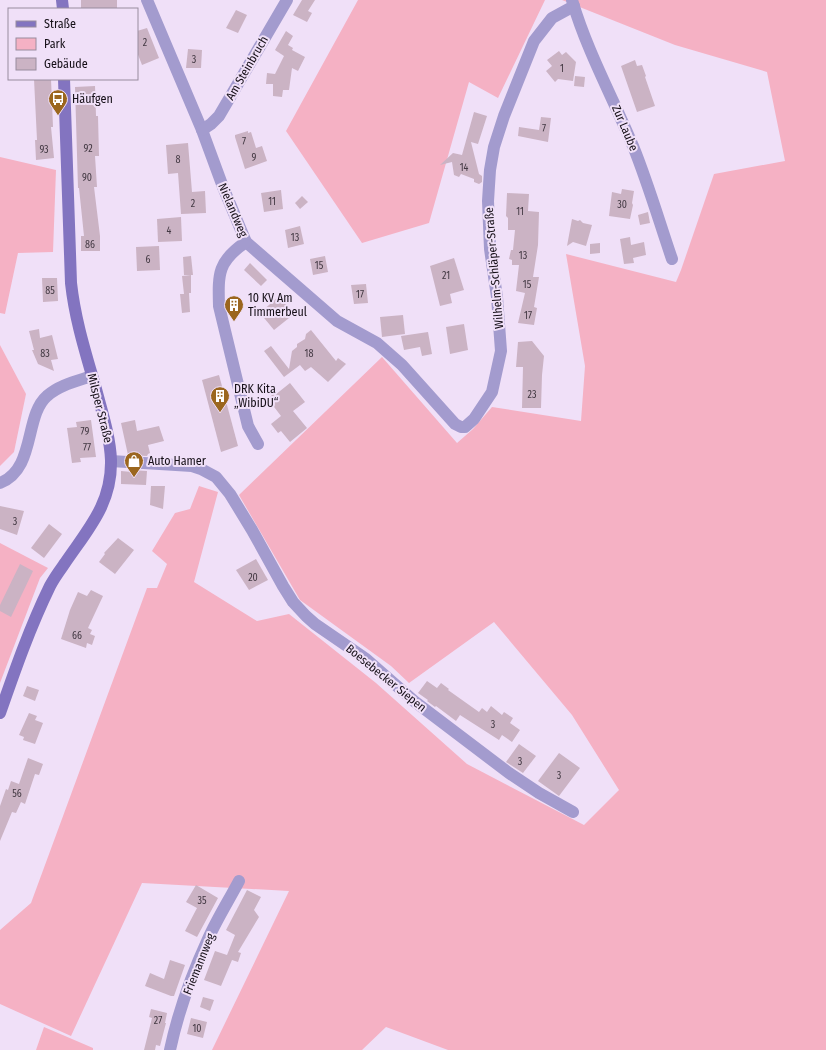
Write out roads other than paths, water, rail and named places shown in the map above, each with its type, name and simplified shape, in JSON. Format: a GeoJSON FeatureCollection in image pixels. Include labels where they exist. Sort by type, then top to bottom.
{"type":"FeatureCollection","features":[{"type":"Feature","properties":{"kind":"street","name":"Nielandweg"},"geometry":{"type":"LineString","coordinates":[[147,0],[202,130],[223,187],[246,242],[337,321],[377,342],[402,365],[455,424],[461,427],[465,426]]}},
{"type":"Feature","properties":{"kind":"street","name":"Am Steinbruch"},"geometry":{"type":"LineString","coordinates":[[202,130],[219,116],[287,0]]}},
{"type":"Feature","properties":{"kind":"street","name":"Zur Laube"},"geometry":{"type":"LineString","coordinates":[[573,3],[594,60],[636,154],[672,259]]}},
{"type":"Feature","properties":{"kind":"street","name":"Wilhelm-Schläper-Straße"},"geometry":{"type":"LineString","coordinates":[[465,426],[474,419],[492,392],[501,351],[497,297],[490,249],[488,201],[490,170],[494,147],[504,116],[534,41],[552,18],[573,3]]}},
{"type":"Feature","properties":{"kind":"street","name":"Milsper Straße"},"geometry":{"type":"LineString","coordinates":[[0,713],[29,632],[51,584],[90,529],[100,512],[109,487],[111,461],[106,424],[79,329],[74,308],[71,283],[64,80]]}},
{"type":"Feature","properties":{"kind":"street"},"geometry":{"type":"LineString","coordinates":[[246,242],[233,251],[226,259],[218,288],[219,306],[248,426],[258,444]]}},
{"type":"Feature","properties":{"kind":"street"},"geometry":{"type":"LineString","coordinates":[[0,483],[11,476],[24,457],[37,410],[46,397],[54,391],[92,376]]}},
{"type":"Feature","properties":{"kind":"street","name":"Boesebecker Siepen"},"geometry":{"type":"LineString","coordinates":[[111,461],[192,466],[202,469],[216,478],[222,483],[233,499],[293,602],[306,616],[315,624],[366,659],[409,698],[509,773],[539,793],[573,812]]}},
{"type":"Feature","properties":{"kind":"street","name":"Friemannweg"},"geometry":{"type":"LineString","coordinates":[[170,1050],[189,984],[208,938],[239,881]]}},
{"type":"Feature","properties":{"kind":"place","name":"Häufgen"},"geometry":{"type":"Point","coordinates":[58,116]}},
{"type":"Feature","properties":{"kind":"place","name":"10 KV Am Timmerbeul"},"geometry":{"type":"Point","coordinates":[234,322]}},
{"type":"Feature","properties":{"kind":"place","name":"DRK Kita „WibiDU“"},"geometry":{"type":"Point","coordinates":[220,413]}},
{"type":"Feature","properties":{"kind":"place","name":"Auto Hamer"},"geometry":{"type":"Point","coordinates":[134,478]}}]}
